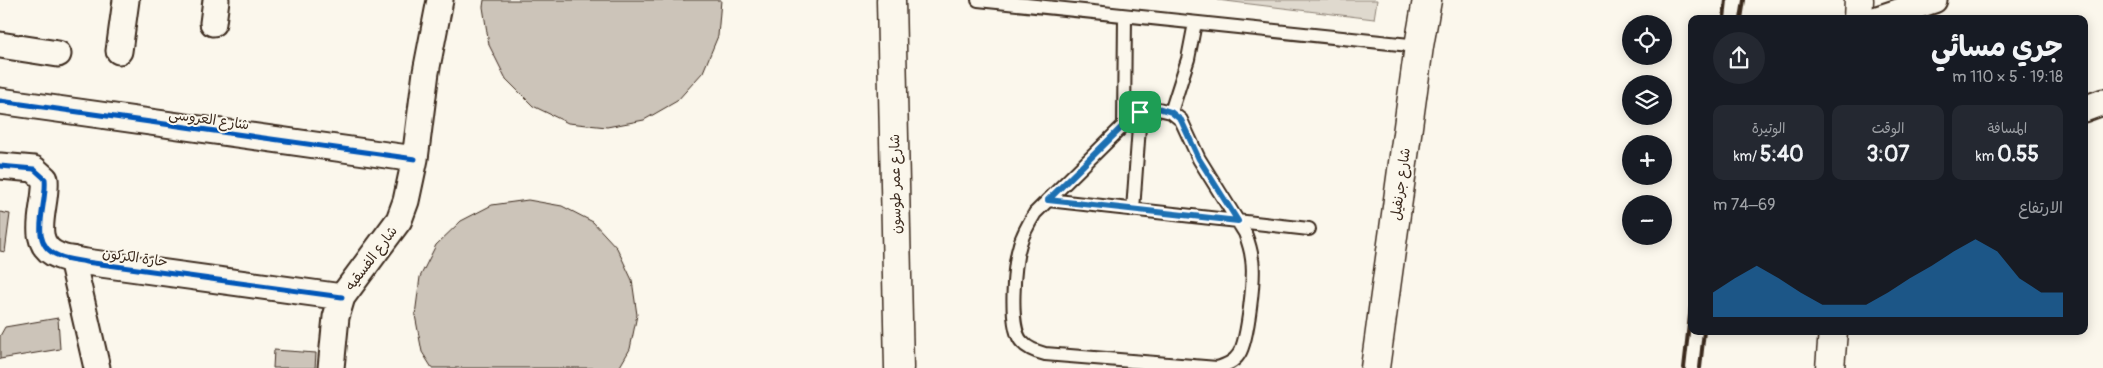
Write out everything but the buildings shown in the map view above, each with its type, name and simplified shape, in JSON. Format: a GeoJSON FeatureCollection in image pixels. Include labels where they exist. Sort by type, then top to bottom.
{"type":"FeatureCollection","features":[{"type":"Feature","properties":{"kind":"main road","name":"شارع عمر طوسون"},"geometry":{"type":"LineString","coordinates":[[891,0],[899,368]]}},
{"type":"Feature","properties":{"kind":"main road","name":"شارع جرنفيل"},"geometry":{"type":"LineString","coordinates":[[1375,368],[1427,0]]}},
{"type":"Feature","properties":{"kind":"main road"},"geometry":{"type":"LineString","coordinates":[[1858,15],[1859,0]]}},
{"type":"Feature","properties":{"kind":"main road"},"geometry":{"type":"LineString","coordinates":[[1830,368],[1833,335]]}},
{"type":"Feature","properties":{"kind":"street"},"geometry":{"type":"LineString","coordinates":[[119,50],[126,0]]}},
{"type":"Feature","properties":{"kind":"street","name":"شارع الفسقيه"},"geometry":{"type":"LineString","coordinates":[[331,368],[336,316],[342,297],[399,220],[406,201],[426,72],[440,0]]}},
{"type":"Feature","properties":{"kind":"street"},"geometry":{"type":"LineString","coordinates":[[1889,15],[1934,0]]}},
{"type":"Feature","properties":{"kind":"street"},"geometry":{"type":"LineString","coordinates":[[0,46],[58,54]]}},
{"type":"Feature","properties":{"kind":"street","name":"شارع العروسى"},"geometry":{"type":"LineString","coordinates":[[0,101],[414,159]]}},
{"type":"Feature","properties":{"kind":"street"},"geometry":{"type":"LineString","coordinates":[[2088,107],[2103,102]]}},
{"type":"Feature","properties":{"kind":"street","name":"حارة الكركون"},"geometry":{"type":"LineString","coordinates":[[0,166],[34,169],[45,179],[47,193],[39,232],[44,245],[52,252],[72,259],[342,297]]}},
{"type":"Feature","properties":{"kind":"street"},"geometry":{"type":"LineString","coordinates":[[72,259],[97,368]]}},
{"type":"Feature","properties":{"kind":"lane"},"geometry":{"type":"LineString","coordinates":[[978,0],[1419,46]]}},
{"type":"Feature","properties":{"kind":"lane"},"geometry":{"type":"LineString","coordinates":[[1124,16],[1124,125]]}},
{"type":"Feature","properties":{"kind":"lane"},"geometry":{"type":"LineString","coordinates":[[1171,112],[1188,59],[1195,23]]}},
{"type":"Feature","properties":{"kind":"lane"},"geometry":{"type":"LineString","coordinates":[[1158,108],[1171,112],[1181,120],[1199,159],[1238,221],[1250,246],[1253,274],[1244,345],[1238,356],[1229,364],[1217,368],[1045,354],[1032,350],[1021,342],[1014,329],[1012,316],[1019,247],[1035,213],[1124,125],[1140,112],[1158,108]]}},
{"type":"Feature","properties":{"kind":"lane"},"geometry":{"type":"LineString","coordinates":[[1133,210],[1140,112]]}},
{"type":"Feature","properties":{"kind":"lane"},"geometry":{"type":"LineString","coordinates":[[1048,200],[1308,229]]}},
{"type":"Feature","properties":{"kind":"shaded area"},"geometry":{"type":"Polygon","coordinates":[[[1217,0],[1377,0],[1374,19],[1217,0]]]}},
{"type":"Feature","properties":{"kind":"railway"},"geometry":{"type":"LineString","coordinates":[[1724,15],[1726,0]]}},
{"type":"Feature","properties":{"kind":"railway"},"geometry":{"type":"LineString","coordinates":[[1742,15],[1744,0]]}},
{"type":"Feature","properties":{"kind":"railway"},"geometry":{"type":"LineString","coordinates":[[1684,368],[1688,333]]}},
{"type":"Feature","properties":{"kind":"railway"},"geometry":{"type":"LineString","coordinates":[[1700,368],[1704,335]]}},
{"type":"Feature","properties":{"kind":"cycle path"},"geometry":{"type":"LineString","coordinates":[[0,101],[415,159]]}},
{"type":"Feature","properties":{"kind":"cycle path"},"geometry":{"type":"LineString","coordinates":[[0,166],[34,169],[45,179],[41,233],[43,243],[49,250],[59,256],[86,262],[342,297]]}},
{"type":"Feature","properties":{"kind":"route"},"geometry":{"type":"LineString","coordinates":[[1158,108],[1171,112],[1181,120],[1209,177],[1238,221],[1048,200],[1124,125],[1140,112],[1158,108]]}}]}
